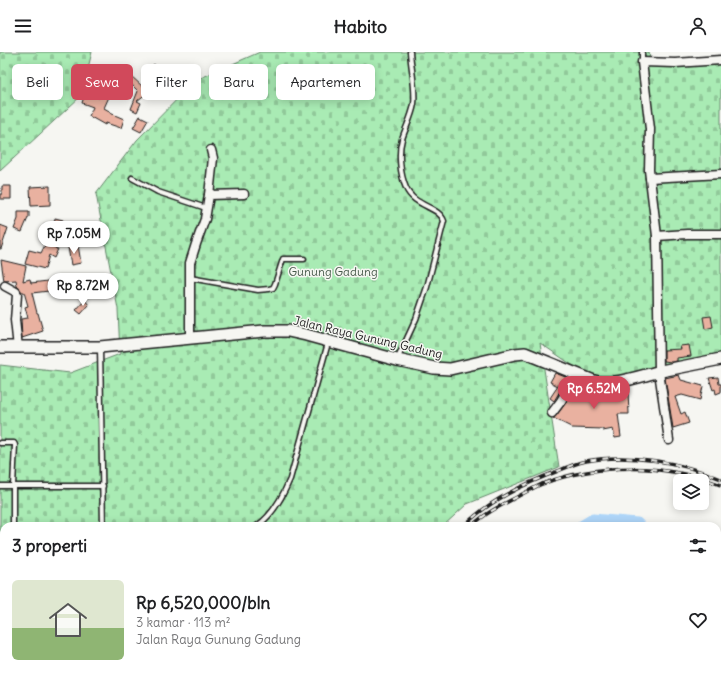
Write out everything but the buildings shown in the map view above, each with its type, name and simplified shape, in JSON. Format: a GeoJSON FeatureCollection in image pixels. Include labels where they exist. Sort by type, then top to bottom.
{"type":"FeatureCollection","features":[{"type":"Feature","properties":{"kind":"street"},"geometry":{"type":"LineString","coordinates":[[669,440],[659,372],[657,236],[650,178],[650,129],[642,62],[675,63],[721,60]]}},
{"type":"Feature","properties":{"kind":"street"},"geometry":{"type":"LineString","coordinates":[[190,339],[190,263],[203,225],[209,195],[213,158],[211,150]]}},
{"type":"Feature","properties":{"kind":"street"},"geometry":{"type":"LineString","coordinates":[[650,178],[721,174]]}},
{"type":"Feature","properties":{"kind":"street"},"geometry":{"type":"LineString","coordinates":[[209,195],[244,194]]}},
{"type":"Feature","properties":{"kind":"street"},"geometry":{"type":"LineString","coordinates":[[657,236],[721,234]]}},
{"type":"Feature","properties":{"kind":"street"},"geometry":{"type":"LineString","coordinates":[[5,286],[16,292],[17,295],[15,320],[18,348]]}},
{"type":"Feature","properties":{"kind":"street","name":"Jalan Raya Gunung Gadung"},"geometry":{"type":"LineString","coordinates":[[0,347],[100,347],[264,331],[288,331],[397,360],[434,368],[450,369],[514,354],[525,353],[594,381],[603,383],[628,380],[721,359]]}},
{"type":"Feature","properties":{"kind":"street"},"geometry":{"type":"LineString","coordinates":[[552,413],[561,402],[576,374]]}},
{"type":"Feature","properties":{"kind":"lane"},"geometry":{"type":"LineString","coordinates":[[397,360],[416,319],[427,287],[444,221],[440,213],[412,198],[404,180],[401,146],[414,103],[410,52]]}},
{"type":"Feature","properties":{"kind":"lane"},"geometry":{"type":"LineString","coordinates":[[642,52],[642,62]]}},
{"type":"Feature","properties":{"kind":"lane"},"geometry":{"type":"LineString","coordinates":[[132,178],[158,192],[206,208]]}},
{"type":"Feature","properties":{"kind":"lane"},"geometry":{"type":"LineString","coordinates":[[190,278],[242,288],[264,290],[272,288],[275,284],[283,259],[304,259]]}},
{"type":"Feature","properties":{"kind":"lane"},"geometry":{"type":"LineString","coordinates":[[261,522],[281,499],[290,479],[329,341]]}},
{"type":"Feature","properties":{"kind":"lane"},"geometry":{"type":"LineString","coordinates":[[100,347],[102,522]]}},
{"type":"Feature","properties":{"kind":"lane"},"geometry":{"type":"LineString","coordinates":[[0,443],[15,444],[13,522]]}},
{"type":"Feature","properties":{"kind":"lane"},"geometry":{"type":"LineString","coordinates":[[0,486],[102,486]]}},
{"type":"Feature","properties":{"kind":"green space"},"geometry":{"type":"Polygon","coordinates":[[[0,52],[92,52],[89,64],[71,64],[71,100],[77,100],[0,171],[0,52]]]}},
{"type":"Feature","properties":{"kind":"green space","name":"Gunung Gadung"},"geometry":{"type":"Polygon","coordinates":[[[260,52],[649,52],[650,60],[662,65],[721,57],[721,360],[594,380],[540,343],[559,467],[467,504],[447,522],[0,522],[0,365],[70,373],[120,354],[118,309],[96,194],[137,140],[176,100],[201,100],[201,78],[209,74],[209,100],[268,100],[268,64],[233,64],[260,52]]]}},
{"type":"Feature","properties":{"kind":"waterway"},"geometry":{"type":"LineString","coordinates":[[590,522],[593,520],[615,522]]}},
{"type":"Feature","properties":{"kind":"railway"},"geometry":{"type":"LineString","coordinates":[[468,522],[485,508],[520,487],[572,465],[586,461],[620,458],[655,461],[690,468],[721,479]]}},
{"type":"Feature","properties":{"kind":"railway"},"geometry":{"type":"LineString","coordinates":[[477,522],[492,510],[542,484],[586,472],[609,469],[655,469],[700,478],[721,485]]}}]}
